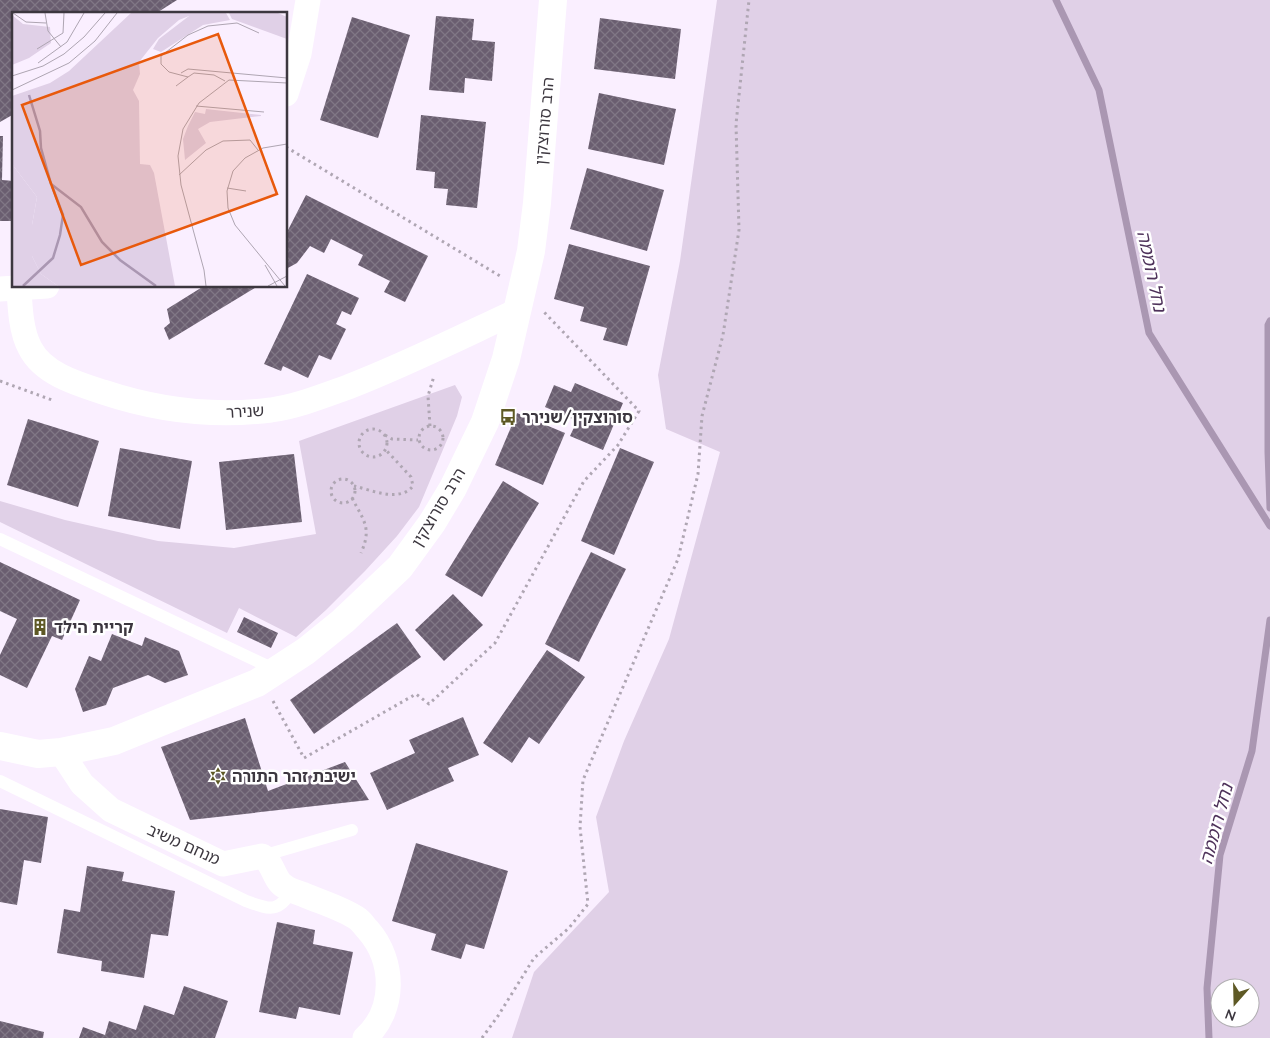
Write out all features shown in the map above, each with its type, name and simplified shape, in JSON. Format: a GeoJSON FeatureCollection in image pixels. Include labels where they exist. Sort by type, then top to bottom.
{"type":"FeatureCollection","features":[{"type":"Feature","properties":{"kind":"street"},"geometry":{"type":"LineString","coordinates":[[288,88],[299,54],[308,0]]}},
{"type":"Feature","properties":{"kind":"street","name":"הרב סורוצקין"},"geometry":{"type":"LineString","coordinates":[[0,746],[38,754],[62,752],[114,741],[215,701],[270,675],[306,651],[370,597],[400,567],[432,523],[454,488],[485,422],[506,359],[531,251],[538,203],[553,0]]}},
{"type":"Feature","properties":{"kind":"street","name":"שנירר"},"geometry":{"type":"LineString","coordinates":[[10,289],[21,315],[30,349],[41,363],[60,375],[117,397],[162,408],[200,412],[239,413],[273,410],[321,397],[382,374],[432,350],[520,300]]}},
{"type":"Feature","properties":{"kind":"street","name":"מנחם משיב"},"geometry":{"type":"LineString","coordinates":[[62,752],[82,784],[111,810],[223,864],[262,856]]}},
{"type":"Feature","properties":{"kind":"street"},"geometry":{"type":"LineString","coordinates":[[262,856],[267,858],[282,886],[346,912],[360,920],[376,940],[386,961],[390,982],[384,1008],[374,1030],[365,1038]]}},
{"type":"Feature","properties":{"kind":"lane"},"geometry":{"type":"LineString","coordinates":[[0,539],[270,675]]}},
{"type":"Feature","properties":{"kind":"lane"},"geometry":{"type":"LineString","coordinates":[[0,781],[246,901],[262,907],[275,908],[285,903],[293,890]]}},
{"type":"Feature","properties":{"kind":"lane"},"geometry":{"type":"LineString","coordinates":[[262,856],[352,830]]}},
{"type":"Feature","properties":{"kind":"path"},"geometry":{"type":"LineString","coordinates":[[482,1038],[534,958],[569,928],[588,904],[580,827],[583,780],[678,559],[698,474],[702,416],[723,335],[739,230],[736,124],[749,0]]}},
{"type":"Feature","properties":{"kind":"path"},"geometry":{"type":"LineString","coordinates":[[270,675],[304,758],[416,694],[429,704],[495,643],[584,481],[618,445],[639,411],[520,300],[288,148]]}},
{"type":"Feature","properties":{"kind":"path"},"geometry":{"type":"LineString","coordinates":[[430,426],[428,396],[433,381],[432,350]]}},
{"type":"Feature","properties":{"kind":"path"},"geometry":{"type":"LineString","coordinates":[[430,426],[435,426],[440,430],[443,438],[441,445],[434,450],[426,450],[422,448],[418,440],[420,432],[430,426]]}},
{"type":"Feature","properties":{"kind":"path"},"geometry":{"type":"LineString","coordinates":[[382,433],[387,442],[385,450],[378,456],[369,456],[360,450],[359,440],[365,432],[374,430],[382,433],[392,440],[418,440]]}},
{"type":"Feature","properties":{"kind":"path"},"geometry":{"type":"LineString","coordinates":[[354,486],[355,494],[345,503],[337,502],[333,498],[331,490],[334,482],[340,479],[348,480],[354,486],[397,495],[408,492],[413,486],[411,477],[385,450]]}},
{"type":"Feature","properties":{"kind":"path"},"geometry":{"type":"LineString","coordinates":[[352,498],[367,530],[366,541],[361,553]]}},
{"type":"Feature","properties":{"kind":"shaded area"},"geometry":{"type":"Polygon","coordinates":[[[717,0],[1270,0],[1270,1038],[512,1038],[534,972],[609,892],[596,817],[624,741],[669,639],[720,452],[666,429],[658,375],[680,261],[717,0]]]}},
{"type":"Feature","properties":{"kind":"shaded area"},"geometry":{"type":"Polygon","coordinates":[[[455,385],[462,397],[457,416],[419,507],[397,536],[365,571],[296,637],[239,608],[227,633],[0,522],[0,501],[65,520],[158,541],[234,548],[316,534],[299,441],[455,385]]]}},
{"type":"Feature","properties":{"kind":"building"},"geometry":{"type":"Polygon","coordinates":[[[0,0],[177,0],[158,12],[12,12],[12,115],[0,122],[0,0]]]}},
{"type":"Feature","properties":{"kind":"building"},"geometry":{"type":"Polygon","coordinates":[[[436,16],[474,19],[472,40],[495,42],[492,81],[465,78],[464,93],[429,90],[436,16]]]}},
{"type":"Feature","properties":{"kind":"building"},"geometry":{"type":"Polygon","coordinates":[[[352,17],[410,35],[378,138],[320,120],[352,17]]]}},
{"type":"Feature","properties":{"kind":"building"},"geometry":{"type":"Polygon","coordinates":[[[600,18],[681,29],[675,79],[594,69],[600,18]]]}},
{"type":"Feature","properties":{"kind":"building"},"geometry":{"type":"Polygon","coordinates":[[[599,93],[676,109],[664,165],[588,149],[599,93]]]}},
{"type":"Feature","properties":{"kind":"building"},"geometry":{"type":"Polygon","coordinates":[[[421,115],[486,122],[477,208],[446,205],[448,189],[434,188],[435,172],[416,170],[421,115]]]}},
{"type":"Feature","properties":{"kind":"building"},"geometry":{"type":"Polygon","coordinates":[[[0,136],[3,136],[2,180],[12,181],[12,221],[0,221],[0,136]]]}},
{"type":"Feature","properties":{"kind":"building"},"geometry":{"type":"Polygon","coordinates":[[[587,168],[664,190],[647,251],[570,229],[587,168]]]}},
{"type":"Feature","properties":{"kind":"building"},"geometry":{"type":"Polygon","coordinates":[[[306,195],[428,256],[405,302],[384,292],[390,281],[358,265],[363,255],[331,239],[324,253],[310,246],[297,263],[288,268],[288,230],[306,195]]]}},
{"type":"Feature","properties":{"kind":"building"},"geometry":{"type":"Polygon","coordinates":[[[569,244],[650,266],[627,346],[603,340],[607,328],[580,321],[584,307],[554,299],[569,244]]]}},
{"type":"Feature","properties":{"kind":"building"},"geometry":{"type":"Polygon","coordinates":[[[307,274],[359,298],[351,315],[342,311],[336,324],[346,329],[331,360],[319,355],[308,378],[283,366],[281,371],[264,364],[307,274]]]}},
{"type":"Feature","properties":{"kind":"building"},"geometry":{"type":"Polygon","coordinates":[[[201,288],[255,288],[169,340],[164,328],[170,323],[167,309],[201,288]]]}},
{"type":"Feature","properties":{"kind":"building"},"geometry":{"type":"Polygon","coordinates":[[[575,383],[623,403],[603,450],[570,436],[577,421],[545,407],[554,385],[571,392],[575,383]]]}},
{"type":"Feature","properties":{"kind":"building"},"geometry":{"type":"Polygon","coordinates":[[[517,413],[565,433],[543,485],[495,465],[517,413]]]}},
{"type":"Feature","properties":{"kind":"building"},"geometry":{"type":"Polygon","coordinates":[[[28,419],[99,441],[78,507],[7,485],[28,419]]]}},
{"type":"Feature","properties":{"kind":"building"},"geometry":{"type":"Polygon","coordinates":[[[120,448],[192,461],[180,529],[108,516],[120,448]]]}},
{"type":"Feature","properties":{"kind":"building"},"geometry":{"type":"Polygon","coordinates":[[[620,448],[654,462],[614,555],[581,541],[620,448]]]}},
{"type":"Feature","properties":{"kind":"building"},"geometry":{"type":"Polygon","coordinates":[[[294,454],[302,522],[226,530],[219,462],[294,454]]]}},
{"type":"Feature","properties":{"kind":"building"},"geometry":{"type":"Polygon","coordinates":[[[503,481],[539,503],[482,597],[445,575],[503,481]]]}},
{"type":"Feature","properties":{"kind":"building"},"geometry":{"type":"Polygon","coordinates":[[[591,552],[626,569],[579,662],[545,644],[591,552]]]}},
{"type":"Feature","properties":{"kind":"building","name":"קריית הילד"},"geometry":{"type":"Polygon","coordinates":[[[0,562],[80,600],[62,640],[52,636],[27,688],[0,675],[0,655],[17,619],[0,611],[0,562]]]}},
{"type":"Feature","properties":{"kind":"building"},"geometry":{"type":"Polygon","coordinates":[[[453,594],[483,625],[444,661],[415,630],[453,594]]]}},
{"type":"Feature","properties":{"kind":"building"},"geometry":{"type":"Polygon","coordinates":[[[244,617],[278,633],[271,648],[237,632],[244,617]]]}},
{"type":"Feature","properties":{"kind":"building"},"geometry":{"type":"Polygon","coordinates":[[[397,623],[421,657],[314,734],[290,700],[397,623]]]}},
{"type":"Feature","properties":{"kind":"building"},"geometry":{"type":"Polygon","coordinates":[[[112,634],[142,646],[145,637],[179,651],[188,675],[165,683],[148,675],[113,688],[106,705],[83,712],[75,689],[89,656],[101,661],[112,634]]]}},
{"type":"Feature","properties":{"kind":"building"},"geometry":{"type":"Polygon","coordinates":[[[547,650],[585,677],[539,744],[529,737],[512,763],[483,743],[547,650]]]}},
{"type":"Feature","properties":{"kind":"building"},"geometry":{"type":"Polygon","coordinates":[[[463,717],[479,755],[448,768],[454,781],[387,810],[370,773],[415,753],[409,740],[463,717]]]}},
{"type":"Feature","properties":{"kind":"building","name":"ישיבת זהר התורה"},"geometry":{"type":"Polygon","coordinates":[[[245,718],[268,791],[345,762],[369,800],[190,820],[161,747],[245,718]]]}},
{"type":"Feature","properties":{"kind":"building"},"geometry":{"type":"Polygon","coordinates":[[[0,809],[48,817],[41,863],[24,860],[17,905],[0,902],[0,809]]]}},
{"type":"Feature","properties":{"kind":"building"},"geometry":{"type":"Polygon","coordinates":[[[416,843],[508,871],[484,949],[466,944],[461,959],[431,950],[436,934],[392,921],[416,843]]]}},
{"type":"Feature","properties":{"kind":"building"},"geometry":{"type":"Polygon","coordinates":[[[87,866],[124,872],[122,881],[175,891],[168,936],[151,934],[144,978],[101,971],[102,961],[57,953],[64,909],[80,912],[87,866]]]}},
{"type":"Feature","properties":{"kind":"building"},"geometry":{"type":"Polygon","coordinates":[[[277,922],[315,930],[313,944],[353,952],[340,1015],[299,1007],[296,1019],[259,1012],[277,922]]]}},
{"type":"Feature","properties":{"kind":"building"},"geometry":{"type":"Polygon","coordinates":[[[184,986],[228,1001],[215,1038],[79,1038],[83,1027],[105,1035],[109,1021],[136,1030],[144,1005],[174,1015],[184,986]]]}},
{"type":"Feature","properties":{"kind":"building"},"geometry":{"type":"Polygon","coordinates":[[[0,1021],[44,1032],[43,1038],[0,1038],[0,1021]]]}},
{"type":"Feature","properties":{"kind":"waterway","name":"נחל רוממה"},"geometry":{"type":"LineString","coordinates":[[1056,0],[1099,90],[1149,333],[1270,526]]}},
{"type":"Feature","properties":{"kind":"waterway"},"geometry":{"type":"LineString","coordinates":[[1270,321],[1268,325],[1270,508]]}},
{"type":"Feature","properties":{"kind":"waterway","name":"נחל רוממה"},"geometry":{"type":"LineString","coordinates":[[1209,1038],[1207,988],[1220,855],[1252,751],[1270,620]]}},
{"type":"Feature","properties":{"kind":"place","name":"סורוצקין/שנירר"},"geometry":{"type":"Point","coordinates":[508,417]}},
{"type":"Feature","properties":{"kind":"place","name":"קריית הילד"},"geometry":{"type":"Point","coordinates":[40,627]}},
{"type":"Feature","properties":{"kind":"place","name":"ישיבת זהר התורה"},"geometry":{"type":"Point","coordinates":[218,776]}}]}
